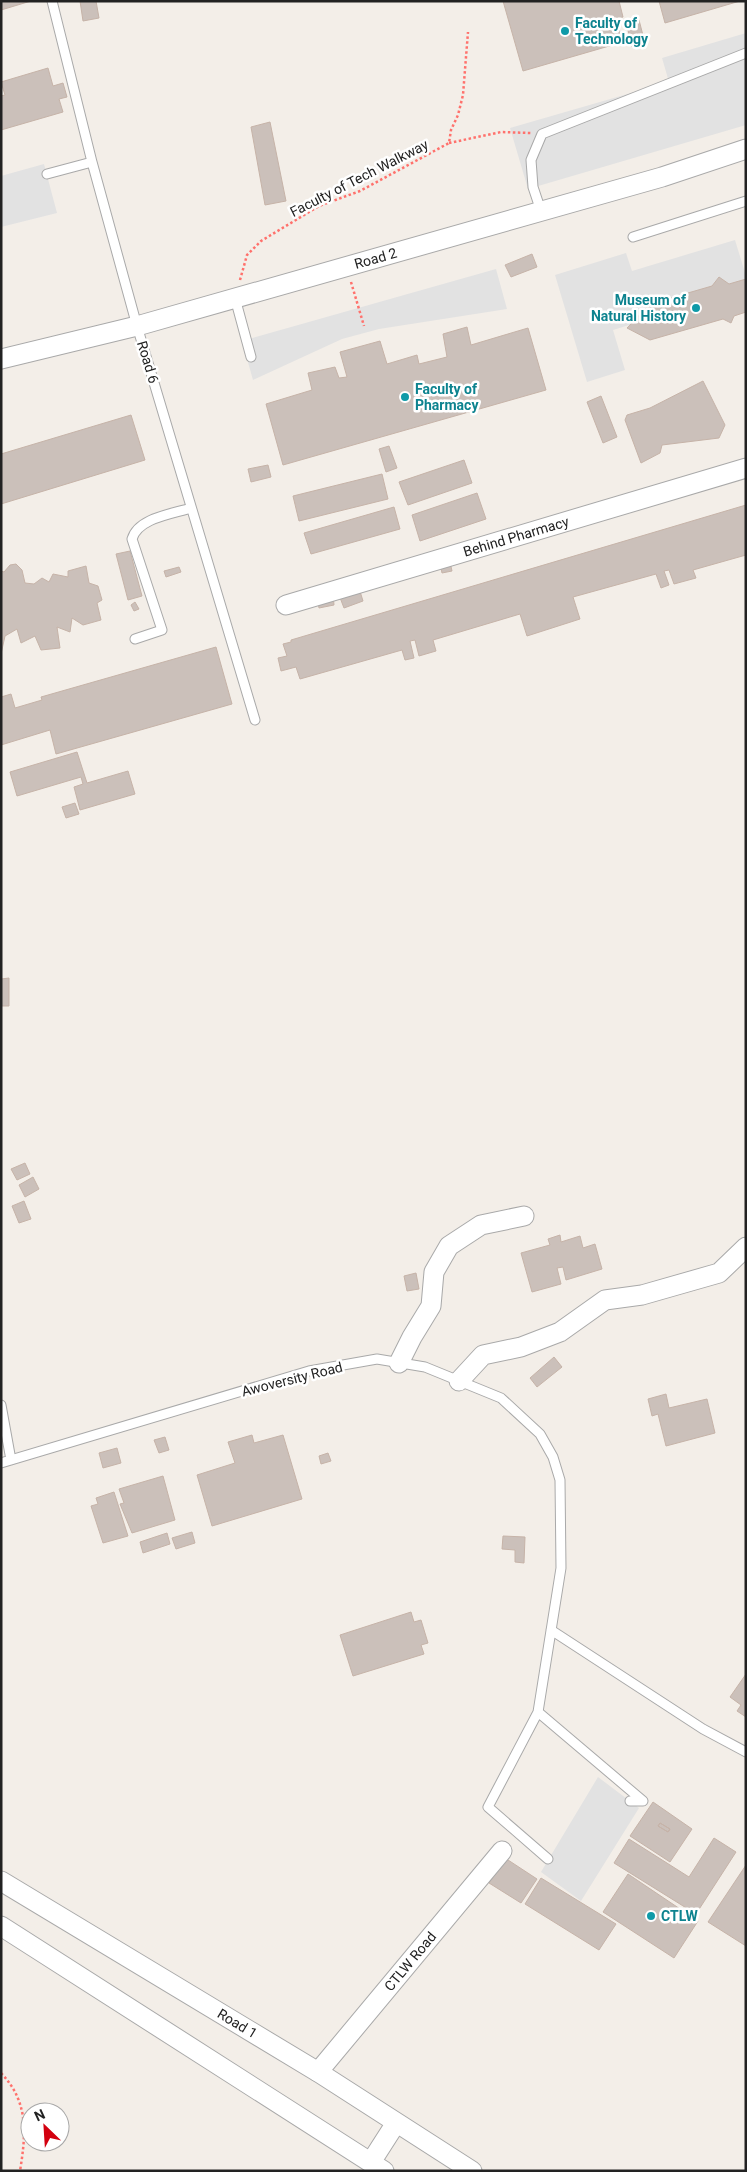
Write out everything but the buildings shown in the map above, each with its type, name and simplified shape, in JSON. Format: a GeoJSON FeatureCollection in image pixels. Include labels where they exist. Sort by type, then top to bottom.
{"type":"FeatureCollection","features":[{"type":"Feature","properties":{"kind":"street","name":"Road 2"},"geometry":{"type":"LineString","coordinates":[[1,359],[137,326],[662,177],[746,149]]}},
{"type":"Feature","properties":{"kind":"street","name":"Behind Pharmacy"},"geometry":{"type":"LineString","coordinates":[[286,605],[746,468]]}},
{"type":"Feature","properties":{"kind":"street"},"geometry":{"type":"LineString","coordinates":[[399,1363],[412,1337],[432,1306],[434,1272],[449,1246],[481,1226],[524,1216]]}},
{"type":"Feature","properties":{"kind":"street"},"geometry":{"type":"LineString","coordinates":[[459,1381],[483,1355],[521,1347],[560,1332],[605,1300],[642,1295],[719,1273],[746,1247]]}},
{"type":"Feature","properties":{"kind":"street","name":"CTLW Road"},"geometry":{"type":"LineString","coordinates":[[318,2072],[502,1851]]}},
{"type":"Feature","properties":{"kind":"street","name":"Road 1"},"geometry":{"type":"LineString","coordinates":[[1,1881],[318,2072],[472,2171]]}},
{"type":"Feature","properties":{"kind":"street"},"geometry":{"type":"LineString","coordinates":[[1,1926],[378,2166],[396,2123]]}},
{"type":"Feature","properties":{"kind":"lane","name":"Road 6"},"geometry":{"type":"LineString","coordinates":[[52,1],[92,162],[137,326],[255,720]]}},
{"type":"Feature","properties":{"kind":"lane"},"geometry":{"type":"LineString","coordinates":[[540,211],[533,187],[531,160],[542,134],[746,53]]}},
{"type":"Feature","properties":{"kind":"lane"},"geometry":{"type":"LineString","coordinates":[[47,174],[92,162]]}},
{"type":"Feature","properties":{"kind":"lane"},"geometry":{"type":"LineString","coordinates":[[633,237],[746,201]]}},
{"type":"Feature","properties":{"kind":"lane"},"geometry":{"type":"LineString","coordinates":[[235,298],[252,357]]}},
{"type":"Feature","properties":{"kind":"lane"},"geometry":{"type":"LineString","coordinates":[[135,638],[162,630],[132,539],[134,530],[141,524],[191,508]]}},
{"type":"Feature","properties":{"kind":"lane","name":"Awoversity Road"},"geometry":{"type":"LineString","coordinates":[[1,1463],[309,1371],[377,1359],[425,1368],[501,1398],[540,1434],[553,1457],[560,1480],[561,1568],[538,1712],[488,1807],[548,1859]]}},
{"type":"Feature","properties":{"kind":"lane"},"geometry":{"type":"LineString","coordinates":[[1,1406],[11,1460]]}},
{"type":"Feature","properties":{"kind":"lane"},"geometry":{"type":"LineString","coordinates":[[551,1630],[704,1729],[746,1752]]}},
{"type":"Feature","properties":{"kind":"lane"},"geometry":{"type":"LineString","coordinates":[[538,1712],[643,1801],[630,1801]]}},
{"type":"Feature","properties":{"kind":"path","name":"Faculty of Tech Walkway"},"geometry":{"type":"LineString","coordinates":[[235,298],[247,255],[261,241],[319,206],[360,191],[449,144],[451,130],[464,95],[468,32]]}},
{"type":"Feature","properties":{"kind":"path"},"geometry":{"type":"LineString","coordinates":[[449,144],[501,132],[542,134]]}},
{"type":"Feature","properties":{"kind":"path"},"geometry":{"type":"LineString","coordinates":[[346,266],[364,326]]}},
{"type":"Feature","properties":{"kind":"path"},"geometry":{"type":"LineString","coordinates":[[1,2073],[12,2085],[24,2118],[24,2145],[20,2171]]}},
{"type":"Feature","properties":{"kind":"shaded area"},"geometry":{"type":"Polygon","coordinates":[[[746,33],[746,125],[528,189],[510,128],[669,82],[662,58],[746,33]]]}},
{"type":"Feature","properties":{"kind":"shaded area"},"geometry":{"type":"Polygon","coordinates":[[[44,164],[57,213],[1,227],[1,176],[44,164]]]}},
{"type":"Feature","properties":{"kind":"shaded area"},"geometry":{"type":"Polygon","coordinates":[[[735,240],[746,276],[746,289],[613,330],[625,370],[587,382],[555,275],[626,253],[632,271],[735,240]]]}},
{"type":"Feature","properties":{"kind":"shaded area"},"geometry":{"type":"Polygon","coordinates":[[[496,269],[507,309],[379,329],[342,339],[253,380],[242,341],[496,269]]]}},
{"type":"Feature","properties":{"kind":"shaded area"},"geometry":{"type":"Polygon","coordinates":[[[598,1777],[639,1808],[581,1901],[541,1872],[598,1777]]]}},
{"type":"Feature","properties":{"kind":"place","name":"Faculty of Technology"},"geometry":{"type":"Point","coordinates":[565,31]}},
{"type":"Feature","properties":{"kind":"place","name":"Museum of Natural History"},"geometry":{"type":"Point","coordinates":[696,308]}},
{"type":"Feature","properties":{"kind":"place","name":"Faculty of Pharmacy"},"geometry":{"type":"Point","coordinates":[405,397]}},
{"type":"Feature","properties":{"kind":"place","name":"CTLW"},"geometry":{"type":"Point","coordinates":[651,1916]}}]}
